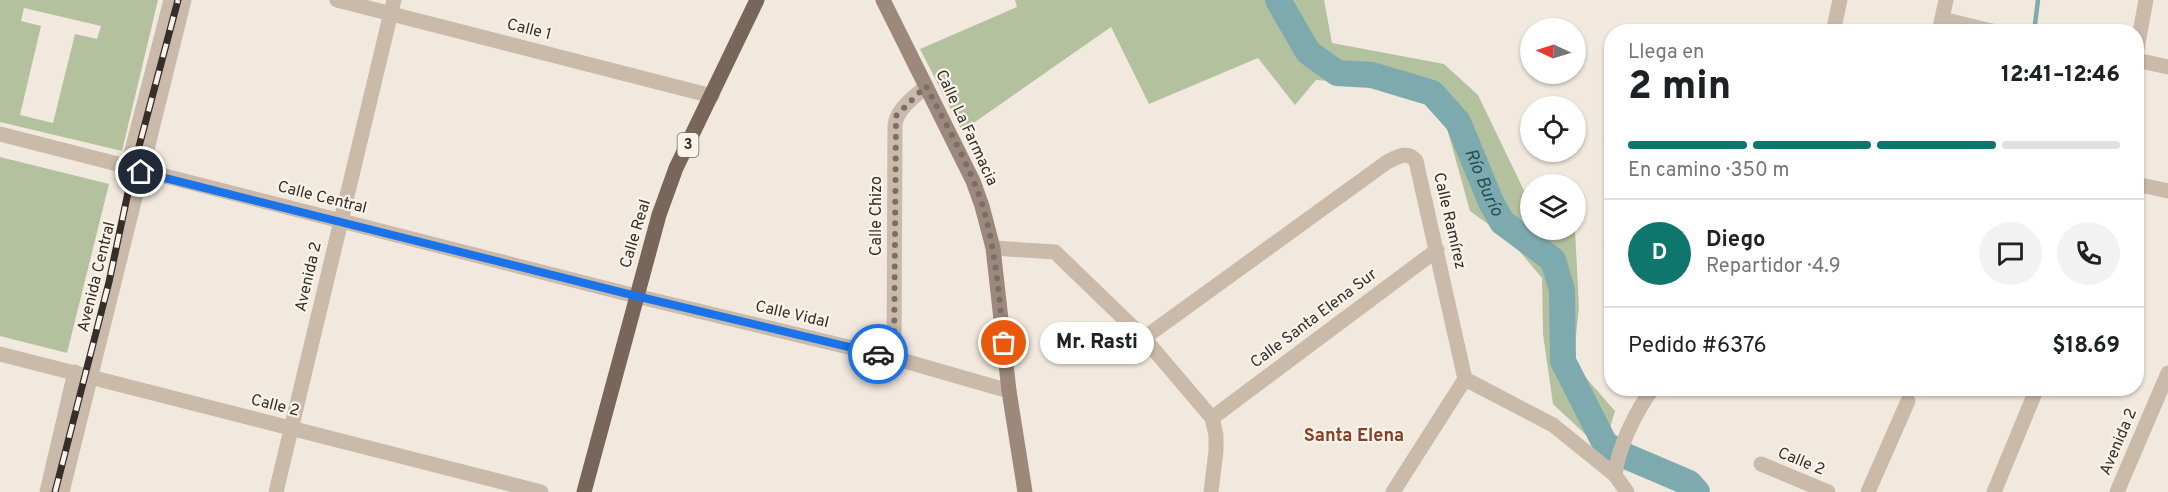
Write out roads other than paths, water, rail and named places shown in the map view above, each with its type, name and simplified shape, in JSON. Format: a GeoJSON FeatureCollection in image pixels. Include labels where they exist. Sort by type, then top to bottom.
{"type":"FeatureCollection","features":[{"type":"Feature","properties":{"kind":"main road","name":"Calle Real"},"geometry":{"type":"LineString","coordinates":[[584,492],[659,215],[673,178],[757,0]]}},
{"type":"Feature","properties":{"kind":"main road","name":"Calle La Farmacia"},"geometry":{"type":"LineString","coordinates":[[883,0],[973,181],[982,206],[993,248],[1009,390],[1026,492]]}},
{"type":"Feature","properties":{"kind":"street","name":"Avenida Central"},"geometry":{"type":"LineString","coordinates":[[62,492],[92,377],[171,0]]}},
{"type":"Feature","properties":{"kind":"street","name":"Avenida Central"},"geometry":{"type":"LineString","coordinates":[[135,169],[184,0]]}},
{"type":"Feature","properties":{"kind":"street","name":"Calle 1"},"geometry":{"type":"LineString","coordinates":[[336,0],[393,7],[712,96]]}},
{"type":"Feature","properties":{"kind":"street"},"geometry":{"type":"LineString","coordinates":[[1835,24],[1840,0]]}},
{"type":"Feature","properties":{"kind":"street"},"geometry":{"type":"LineString","coordinates":[[1941,24],[1946,0]]}},
{"type":"Feature","properties":{"kind":"street"},"geometry":{"type":"LineString","coordinates":[[2142,24],[2146,0]]}},
{"type":"Feature","properties":{"kind":"street","name":"Avenida 2"},"geometry":{"type":"LineString","coordinates":[[276,492],[393,7]]}},
{"type":"Feature","properties":{"kind":"street"},"geometry":{"type":"LineString","coordinates":[[2144,62],[2168,67]]}},
{"type":"Feature","properties":{"kind":"street","name":"Calle Chizo"},"geometry":{"type":"LineString","coordinates":[[894,358],[896,116],[926,86]]}},
{"type":"Feature","properties":{"kind":"street","name":"Calle Central"},"geometry":{"type":"LineString","coordinates":[[0,134],[636,296]]}},
{"type":"Feature","properties":{"kind":"street","name":"Calle Ramírez"},"geometry":{"type":"LineString","coordinates":[[1144,338],[1387,162],[1401,155],[1409,155],[1416,161],[1465,379]]}},
{"type":"Feature","properties":{"kind":"street"},"geometry":{"type":"LineString","coordinates":[[2144,186],[2168,191]]}},
{"type":"Feature","properties":{"kind":"street"},"geometry":{"type":"LineString","coordinates":[[993,248],[1055,252],[1144,338],[1212,418],[1216,435],[1216,451],[1210,492]]}},
{"type":"Feature","properties":{"kind":"street","name":"Calle Santa Elena Sur"},"geometry":{"type":"LineString","coordinates":[[1212,418],[1437,250]]}},
{"type":"Feature","properties":{"kind":"street","name":"Calle Vidal"},"geometry":{"type":"LineString","coordinates":[[636,296],[894,358],[1009,390]]}},
{"type":"Feature","properties":{"kind":"street","name":"Calle 2"},"geometry":{"type":"LineString","coordinates":[[0,354],[541,492]]}},
{"type":"Feature","properties":{"kind":"street"},"geometry":{"type":"LineString","coordinates":[[47,492],[75,372]]}},
{"type":"Feature","properties":{"kind":"street","name":"Avenida 2"},"geometry":{"type":"LineString","coordinates":[[2117,492],[2168,372]]}},
{"type":"Feature","properties":{"kind":"street"},"geometry":{"type":"LineString","coordinates":[[1393,492],[1465,379],[1553,425],[1616,470],[1626,492]]}},
{"type":"Feature","properties":{"kind":"street"},"geometry":{"type":"LineString","coordinates":[[1616,470],[1630,429],[1647,396]]}},
{"type":"Feature","properties":{"kind":"street"},"geometry":{"type":"LineString","coordinates":[[1994,492],[2034,396]]}},
{"type":"Feature","properties":{"kind":"street"},"geometry":{"type":"LineString","coordinates":[[1868,492],[1908,401]]}},
{"type":"Feature","properties":{"kind":"street","name":"Calle 2"},"geometry":{"type":"LineString","coordinates":[[1761,464],[1828,492]]}},
{"type":"Feature","properties":{"kind":"waterway","name":"Río Burío"},"geometry":{"type":"LineString","coordinates":[[1278,0],[1308,52],[1337,73],[1372,75],[1432,93],[1458,122],[1491,202],[1502,222],[1553,260],[1562,290],[1563,361],[1605,444],[1628,457],[1689,483],[1697,492]]}},
{"type":"Feature","properties":{"kind":"waterway"},"geometry":{"type":"LineString","coordinates":[[2035,24],[2038,0]]}},
{"type":"Feature","properties":{"kind":"railway"},"geometry":{"type":"LineString","coordinates":[[55,492],[109,282],[133,169],[178,0]]}},
{"type":"Feature","properties":{"kind":"place","name":"Mr. Rasti"},"geometry":{"type":"Point","coordinates":[1004,343]}},
{"type":"Feature","properties":{"kind":"district","name":"Santa Elena"},"geometry":{"type":"Point","coordinates":[1354,436]}}]}
